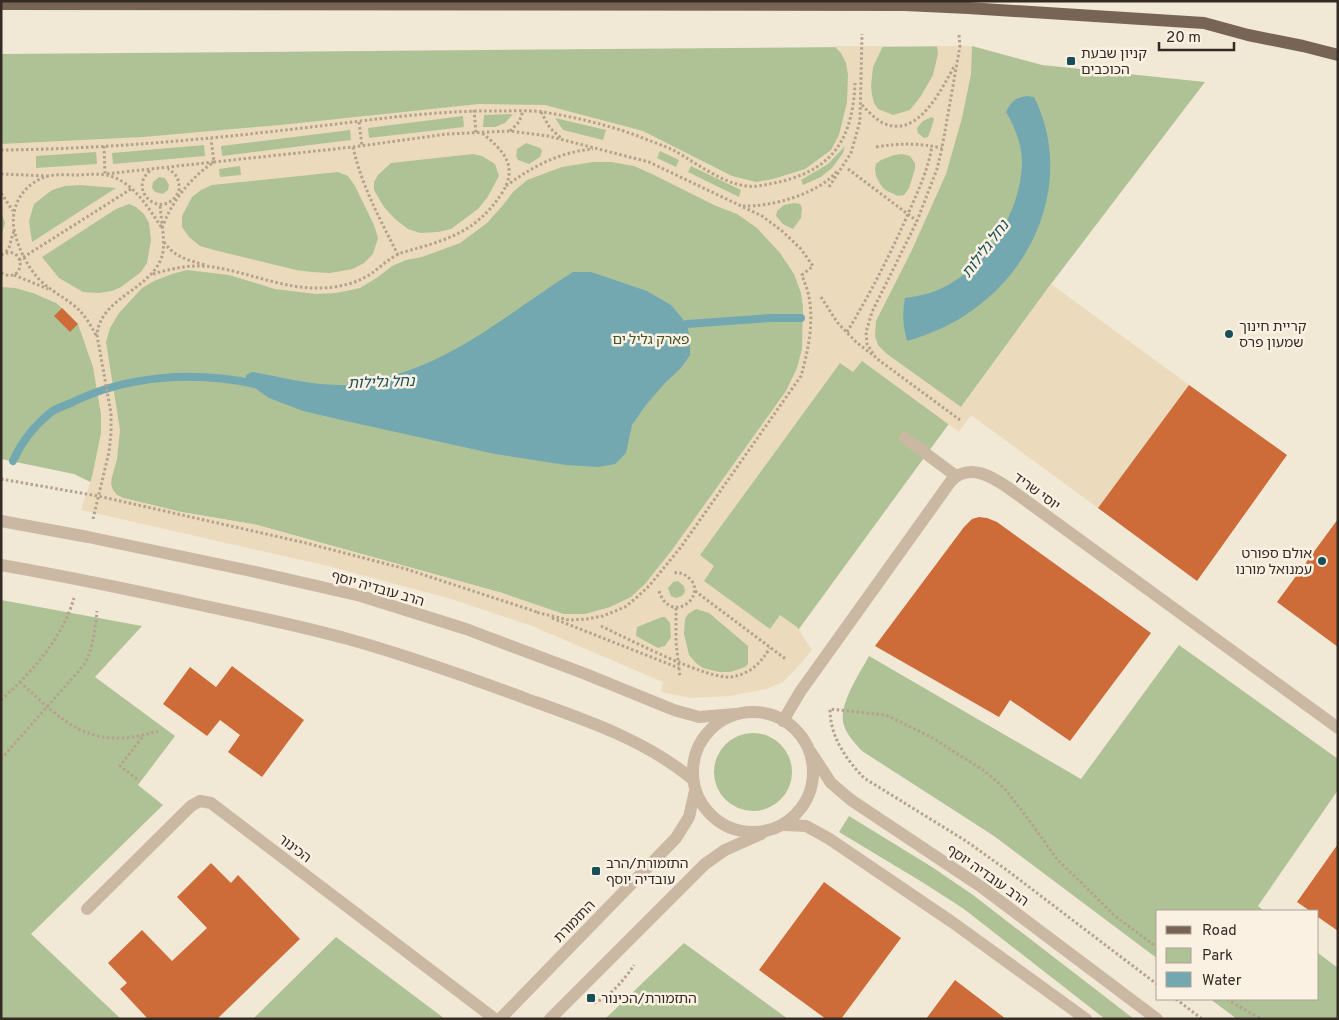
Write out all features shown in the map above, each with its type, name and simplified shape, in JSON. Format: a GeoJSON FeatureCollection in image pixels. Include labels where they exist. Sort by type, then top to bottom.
{"type":"FeatureCollection","features":[{"type":"Feature","properties":{"kind":"main road"},"geometry":{"type":"LineString","coordinates":[[1,4],[904,3],[1204,24],[1248,36],[1303,46],[1338,55]]}},
{"type":"Feature","properties":{"kind":"street"},"geometry":{"type":"LineString","coordinates":[[783,721],[800,692],[956,476],[905,438]]}},
{"type":"Feature","properties":{"kind":"street","name":"יוסי שריד"},"geometry":{"type":"LineString","coordinates":[[956,476],[961,473],[973,472],[995,479],[1338,728]]}},
{"type":"Feature","properties":{"kind":"street","name":"הרב עובדיה יוסף"},"geometry":{"type":"LineString","coordinates":[[1,521],[88,537],[361,596],[466,629],[674,710],[699,717],[736,714]]}},
{"type":"Feature","properties":{"kind":"street"},"geometry":{"type":"LineString","coordinates":[[1,565],[79,579],[339,637],[442,668],[579,718],[651,751],[674,764],[694,785]]}},
{"type":"Feature","properties":{"kind":"street"},"geometry":{"type":"LineString","coordinates":[[550,1019],[705,864],[725,850],[784,825],[804,805],[813,779],[813,765],[810,751],[802,737],[790,725],[774,715],[755,712],[736,714],[721,721],[707,731],[698,746],[692,762],[694,785],[703,808],[717,821],[733,830],[752,833],[770,830]]}},
{"type":"Feature","properties":{"kind":"street","name":"הרב עובדיה יוסף"},"geometry":{"type":"LineString","coordinates":[[810,751],[831,783],[851,800],[980,886],[1157,1019]]}},
{"type":"Feature","properties":{"kind":"street","name":"התזמורת"},"geometry":{"type":"LineString","coordinates":[[500,1019],[676,838],[688,817],[694,785]]}},
{"type":"Feature","properties":{"kind":"street","name":"הכינור"},"geometry":{"type":"LineString","coordinates":[[87,909],[192,806],[200,801],[211,803],[495,1019]]}},
{"type":"Feature","properties":{"kind":"street"},"geometry":{"type":"LineString","coordinates":[[784,825],[806,826],[828,838],[952,922],[1086,1019]]}},
{"type":"Feature","properties":{"kind":"path"},"geometry":{"type":"LineString","coordinates":[[829,188],[851,153],[857,135],[862,104],[862,34]]}},
{"type":"Feature","properties":{"kind":"path"},"geometry":{"type":"LineString","coordinates":[[876,358],[867,344],[866,332],[872,312],[917,220],[936,169],[942,148],[960,46],[959,35]]}},
{"type":"Feature","properties":{"kind":"path"},"geometry":{"type":"LineString","coordinates":[[862,104],[883,123],[905,126],[916,119],[933,102],[957,62]]}},
{"type":"Feature","properties":{"kind":"path"},"geometry":{"type":"LineString","coordinates":[[1,150],[51,150],[211,139],[425,113],[474,110],[540,111],[609,126],[671,149],[727,181],[755,187],[806,174],[826,161],[841,145],[854,97],[855,83]]}},
{"type":"Feature","properties":{"kind":"path"},"geometry":{"type":"LineString","coordinates":[[474,110],[476,133]]}},
{"type":"Feature","properties":{"kind":"path"},"geometry":{"type":"LineString","coordinates":[[510,131],[519,122],[523,111]]}},
{"type":"Feature","properties":{"kind":"path"},"geometry":{"type":"LineString","coordinates":[[540,111],[550,128],[562,140]]}},
{"type":"Feature","properties":{"kind":"path"},"geometry":{"type":"LineString","coordinates":[[359,122],[362,146]]}},
{"type":"Feature","properties":{"kind":"path"},"geometry":{"type":"LineString","coordinates":[[1,174],[48,176],[106,174],[362,146],[448,134],[526,132],[649,162],[762,216],[782,231],[801,249],[813,266],[802,275],[809,297],[811,326],[801,376],[671,559],[649,586],[636,598],[625,607],[602,616],[587,619],[569,620],[535,612]]}},
{"type":"Feature","properties":{"kind":"path"},"geometry":{"type":"LineString","coordinates":[[481,133],[502,151],[507,160],[509,172],[506,186]]}},
{"type":"Feature","properties":{"kind":"path"},"geometry":{"type":"LineString","coordinates":[[211,139],[214,162]]}},
{"type":"Feature","properties":{"kind":"path"},"geometry":{"type":"LineString","coordinates":[[876,147],[906,143],[942,148]]}},
{"type":"Feature","properties":{"kind":"path"},"geometry":{"type":"LineString","coordinates":[[104,146],[106,174]]}},
{"type":"Feature","properties":{"kind":"path"},"geometry":{"type":"LineString","coordinates":[[847,332],[897,241],[925,176],[932,146]]}},
{"type":"Feature","properties":{"kind":"path"},"geometry":{"type":"LineString","coordinates":[[353,147],[358,171],[365,189],[398,255]]}},
{"type":"Feature","properties":{"kind":"path"},"geometry":{"type":"LineString","coordinates":[[164,242],[170,251],[182,259],[212,267],[273,281],[315,288],[344,286],[360,280],[398,255],[429,246],[469,229],[485,215],[506,186],[542,162],[582,150],[599,149]]}},
{"type":"Feature","properties":{"kind":"path"},"geometry":{"type":"LineString","coordinates":[[740,206],[757,206],[805,194],[835,174],[851,153]]}},
{"type":"Feature","properties":{"kind":"path"},"geometry":{"type":"LineString","coordinates":[[162,228],[167,214],[190,182],[214,162]]}},
{"type":"Feature","properties":{"kind":"path"},"geometry":{"type":"LineString","coordinates":[[151,170],[143,178],[143,190],[149,200],[160,205],[171,202],[179,191],[178,179],[174,173],[165,168]]}},
{"type":"Feature","properties":{"kind":"path"},"geometry":{"type":"LineString","coordinates":[[848,169],[917,220]]}},
{"type":"Feature","properties":{"kind":"path"},"geometry":{"type":"LineString","coordinates":[[106,174],[125,183],[132,189],[141,198],[162,228]]}},
{"type":"Feature","properties":{"kind":"path"},"geometry":{"type":"LineString","coordinates":[[6,253],[14,228],[16,201],[25,190],[48,176]]}},
{"type":"Feature","properties":{"kind":"path"},"geometry":{"type":"LineString","coordinates":[[19,260],[132,189]]}},
{"type":"Feature","properties":{"kind":"path"},"geometry":{"type":"LineString","coordinates":[[1,193],[14,211]]}},
{"type":"Feature","properties":{"kind":"path"},"geometry":{"type":"LineString","coordinates":[[153,274],[161,259],[164,242],[160,205]]}},
{"type":"Feature","properties":{"kind":"path"},"geometry":{"type":"LineString","coordinates":[[14,228],[19,246],[39,278],[54,292],[78,308],[87,318],[97,335]]}},
{"type":"Feature","properties":{"kind":"path"},"geometry":{"type":"LineString","coordinates":[[1,255],[13,253],[19,260],[20,270],[14,275]]}},
{"type":"Feature","properties":{"kind":"path"},"geometry":{"type":"LineString","coordinates":[[88,537],[109,452],[111,413],[97,335],[98,328],[106,314],[128,293],[153,274],[177,267],[212,267]]}},
{"type":"Feature","properties":{"kind":"path"},"geometry":{"type":"LineString","coordinates":[[1,274],[14,275],[54,292]]}},
{"type":"Feature","properties":{"kind":"path"},"geometry":{"type":"LineString","coordinates":[[821,297],[837,322],[876,358],[960,420]]}},
{"type":"Feature","properties":{"kind":"path"},"geometry":{"type":"LineString","coordinates":[[1,479],[98,496],[306,543],[397,567],[535,612],[679,668]]}},
{"type":"Feature","properties":{"kind":"path"},"geometry":{"type":"LineString","coordinates":[[659,591],[663,601],[676,608],[687,605],[691,601],[695,591],[694,584],[681,572],[673,573]]}},
{"type":"Feature","properties":{"kind":"path"},"geometry":{"type":"LineString","coordinates":[[1,700],[20,682],[55,641],[72,605],[79,579]]}},
{"type":"Feature","properties":{"kind":"path"},"geometry":{"type":"LineString","coordinates":[[695,591],[787,660]]}},
{"type":"Feature","properties":{"kind":"path"},"geometry":{"type":"LineString","coordinates":[[676,608],[680,677]]}},
{"type":"Feature","properties":{"kind":"path"},"geometry":{"type":"LineString","coordinates":[[1,759],[84,665],[90,653],[97,612]]}},
{"type":"Feature","properties":{"kind":"path"},"geometry":{"type":"LineString","coordinates":[[601,626],[706,673],[729,678],[744,674],[755,668],[762,662],[770,648]]}},
{"type":"Feature","properties":{"kind":"path"},"geometry":{"type":"LineString","coordinates":[[20,682],[47,707],[74,728],[90,734],[123,738],[158,731]]}},
{"type":"Feature","properties":{"kind":"path"},"geometry":{"type":"LineString","coordinates":[[1156,947],[1115,916],[1057,859],[1005,789],[986,772],[931,737],[886,715],[830,709],[833,734],[854,767],[864,778],[966,841],[1156,983]]}},
{"type":"Feature","properties":{"kind":"path"},"geometry":{"type":"LineString","coordinates":[[137,779],[120,766],[144,735]]}},
{"type":"Feature","properties":{"kind":"path"},"geometry":{"type":"LineString","coordinates":[[1177,1000],[1202,1019]]}},
{"type":"Feature","properties":{"kind":"path"},"geometry":{"type":"LineString","coordinates":[[1229,1000],[1262,1019]]}},
{"type":"Feature","properties":{"kind":"green space","name":"פארק גליל ים"},"geometry":{"type":"Polygon","coordinates":[[[972,46],[1042,65],[1205,82],[1051,284],[777,659],[737,681],[502,593],[257,525],[181,512],[123,498],[74,474],[1,459],[1,54],[972,46]]]}},
{"type":"Feature","properties":{"kind":"green space"},"geometry":{"type":"Polygon","coordinates":[[[1,600],[142,626],[95,677],[175,736],[138,785],[163,805],[31,934],[121,1019],[1,1019],[1,600]]]}},
{"type":"Feature","properties":{"kind":"green space"},"geometry":{"type":"Polygon","coordinates":[[[1179,645],[1338,759],[1338,790],[1258,906],[1263,910],[1156,910],[1156,958],[994,836],[862,751],[844,726],[843,714],[845,706],[856,679],[869,656],[1081,779],[1179,645]]]}},
{"type":"Feature","properties":{"kind":"green space"},"geometry":{"type":"Polygon","coordinates":[[[753,733],[768,736],[780,745],[789,757],[792,772],[789,787],[780,799],[768,808],[753,811],[738,808],[726,799],[717,787],[714,772],[717,757],[726,745],[738,736],[753,733]]]}},
{"type":"Feature","properties":{"kind":"green space"},"geometry":{"type":"Polygon","coordinates":[[[849,816],[932,867],[973,895],[1134,1019],[1105,1019],[964,909],[839,832],[849,816]]]}},
{"type":"Feature","properties":{"kind":"green space"},"geometry":{"type":"Polygon","coordinates":[[[336,937],[445,1019],[253,1019],[336,937]]]}},
{"type":"Feature","properties":{"kind":"green space"},"geometry":{"type":"Polygon","coordinates":[[[684,943],[788,1019],[605,1019],[684,943]]]}},
{"type":"Feature","properties":{"kind":"green space"},"geometry":{"type":"Polygon","coordinates":[[[1319,954],[1338,968],[1338,1019],[1237,1019],[1211,1000],[1319,1000],[1319,954]]]}},
{"type":"Feature","properties":{"kind":"shaded area"},"geometry":{"type":"Polygon","coordinates":[[[834,46],[883,46],[873,67],[872,95],[878,109],[893,115],[910,110],[921,96],[933,75],[938,54],[937,46],[972,46],[971,74],[962,118],[946,174],[911,252],[876,321],[875,336],[878,345],[887,354],[961,407],[1051,284],[1189,385],[1098,508],[971,415],[959,432],[862,361],[853,372],[840,363],[700,555],[714,566],[704,581],[770,629],[780,615],[797,627],[812,650],[783,682],[766,689],[730,696],[690,698],[661,692],[663,682],[532,626],[448,598],[328,566],[81,510],[92,477],[101,433],[101,414],[93,367],[78,324],[62,308],[56,303],[33,293],[15,288],[1,287],[1,237],[5,223],[1,211],[1,144],[143,137],[479,104],[545,105],[643,131],[732,176],[756,182],[805,169],[831,150],[839,135],[847,102],[848,75],[846,63],[841,53],[834,46]],[[513,114],[484,115],[483,127],[495,127],[505,123],[513,114]],[[463,116],[368,128],[369,138],[464,127],[463,116]],[[932,117],[923,121],[917,128],[918,133],[924,138],[928,137],[930,132],[934,119],[932,117]],[[555,118],[563,130],[603,140],[606,130],[555,118]],[[350,130],[221,146],[222,156],[351,140],[350,130]],[[526,143],[517,149],[516,156],[518,160],[529,164],[540,157],[542,151],[540,148],[526,143]],[[204,145],[112,153],[113,164],[205,156],[204,145]],[[845,146],[828,164],[801,180],[803,185],[821,177],[832,168],[843,153],[845,146]],[[660,151],[657,158],[676,167],[679,160],[660,151]],[[96,152],[36,156],[36,168],[97,164],[96,152]],[[473,154],[391,163],[378,175],[374,182],[374,190],[384,207],[408,229],[420,233],[438,232],[451,229],[478,209],[487,198],[499,176],[495,164],[482,156],[473,154]],[[894,155],[876,164],[876,176],[885,190],[898,196],[904,195],[909,188],[915,169],[915,163],[910,156],[894,155]],[[593,162],[562,167],[527,180],[513,192],[487,223],[460,243],[392,266],[360,288],[336,293],[316,294],[275,289],[229,275],[187,270],[154,281],[142,288],[119,313],[110,328],[106,342],[120,430],[117,459],[111,484],[113,490],[123,498],[181,512],[257,525],[502,593],[564,614],[585,614],[610,607],[631,597],[645,584],[672,550],[786,391],[797,368],[802,349],[803,307],[801,293],[794,274],[780,253],[757,228],[737,214],[714,205],[634,166],[611,162],[593,162]],[[240,166],[219,169],[220,177],[241,175],[240,166]],[[691,166],[688,172],[739,197],[741,190],[691,166]],[[338,172],[212,185],[192,197],[182,216],[182,227],[189,237],[200,246],[296,270],[312,272],[330,273],[353,269],[364,263],[373,254],[378,238],[374,225],[355,186],[348,176],[338,172]],[[159,177],[153,182],[152,188],[155,192],[163,194],[168,190],[169,185],[165,178],[159,177]],[[80,185],[65,186],[52,190],[34,204],[29,221],[32,242],[116,188],[80,185]],[[129,204],[116,209],[42,257],[59,278],[83,292],[99,293],[121,287],[141,272],[147,263],[151,240],[149,223],[144,214],[136,207],[129,204]],[[800,204],[784,205],[777,211],[776,216],[783,224],[793,229],[801,218],[802,208],[800,204]],[[678,581],[673,582],[668,588],[671,596],[676,598],[682,596],[685,592],[684,586],[678,581]],[[696,609],[688,614],[685,619],[684,634],[689,655],[703,668],[719,672],[730,672],[745,667],[748,664],[748,646],[709,613],[696,609]],[[665,617],[637,627],[636,636],[658,648],[665,646],[671,637],[670,623],[665,617]]]}},
{"type":"Feature","properties":{"kind":"water"},"geometry":{"type":"Polygon","coordinates":[[[1026,96],[1034,97],[1045,125],[1050,154],[1049,183],[1044,211],[1034,238],[1019,263],[1000,286],[978,306],[944,327],[907,341],[903,320],[905,298],[933,292],[958,279],[987,252],[1008,218],[1020,181],[1022,163],[1017,136],[1006,112],[1014,101],[1026,96]]]}},
{"type":"Feature","properties":{"kind":"water"},"geometry":{"type":"Polygon","coordinates":[[[573,272],[591,272],[647,291],[671,305],[687,324],[690,339],[690,355],[681,368],[646,405],[632,425],[626,453],[615,464],[599,467],[566,465],[495,454],[346,421],[303,411],[269,398],[246,382],[246,375],[252,372],[317,384],[350,385],[373,381],[411,370],[460,347],[573,272]]]}},
{"type":"Feature","properties":{"kind":"building"},"geometry":{"type":"Polygon","coordinates":[[[62,308],[78,324],[70,332],[54,316],[62,308]]]}},
{"type":"Feature","properties":{"kind":"building"},"geometry":{"type":"Polygon","coordinates":[[[1189,385],[1287,455],[1197,581],[1098,508],[1189,385]]]}},
{"type":"Feature","properties":{"kind":"building"},"geometry":{"type":"Polygon","coordinates":[[[979,517],[997,522],[1151,633],[1070,741],[1010,700],[999,717],[875,646],[964,527],[972,519],[979,517]]]}},
{"type":"Feature","properties":{"kind":"building","name":"אולם ספורט עמנואל מורנו"},"geometry":{"type":"Polygon","coordinates":[[[1338,519],[1338,647],[1277,602],[1338,519]]]}},
{"type":"Feature","properties":{"kind":"building"},"geometry":{"type":"Polygon","coordinates":[[[232,666],[304,720],[262,777],[228,752],[240,735],[220,720],[207,736],[163,704],[190,667],[216,687],[232,666]]]}},
{"type":"Feature","properties":{"kind":"building"},"geometry":{"type":"Polygon","coordinates":[[[1338,844],[1338,931],[1319,918],[1319,910],[1309,910],[1297,902],[1338,844]]]}},
{"type":"Feature","properties":{"kind":"building"},"geometry":{"type":"Polygon","coordinates":[[[211,863],[231,883],[238,875],[300,939],[217,1019],[148,1019],[120,989],[127,983],[108,963],[142,930],[172,961],[207,928],[177,897],[211,863]]]}},
{"type":"Feature","properties":{"kind":"building"},"geometry":{"type":"Polygon","coordinates":[[[824,882],[901,938],[841,1019],[826,1019],[759,970],[824,882]]]}},
{"type":"Feature","properties":{"kind":"building"},"geometry":{"type":"Polygon","coordinates":[[[955,980],[1006,1019],[926,1019],[955,980]]]}},
{"type":"Feature","properties":{"kind":"waterway","name":"נחל גלילות"},"geometry":{"type":"LineString","coordinates":[[678,327],[687,324],[770,318],[801,318]]}},
{"type":"Feature","properties":{"kind":"waterway","name":"נחל גלילות"},"geometry":{"type":"LineString","coordinates":[[13,461],[28,435],[52,411],[115,386],[161,378],[185,377],[232,380],[255,384]]}},
{"type":"Feature","properties":{"kind":"place","name":"קניון שבעת הכוכבים"},"geometry":{"type":"Point","coordinates":[1071,61]}},
{"type":"Feature","properties":{"kind":"place","name":"קריית חינוך שמעון פרס"},"geometry":{"type":"Point","coordinates":[1229,334]}},
{"type":"Feature","properties":{"kind":"place","name":"אולם ספורט עמנואל מורנו"},"geometry":{"type":"Point","coordinates":[1322,561]}},
{"type":"Feature","properties":{"kind":"place","name":"התזמורת/הרב עובדיה יוסף"},"geometry":{"type":"Point","coordinates":[596,871]}},
{"type":"Feature","properties":{"kind":"place","name":"התזמורת/הכינור"},"geometry":{"type":"Point","coordinates":[591,998]}}]}
